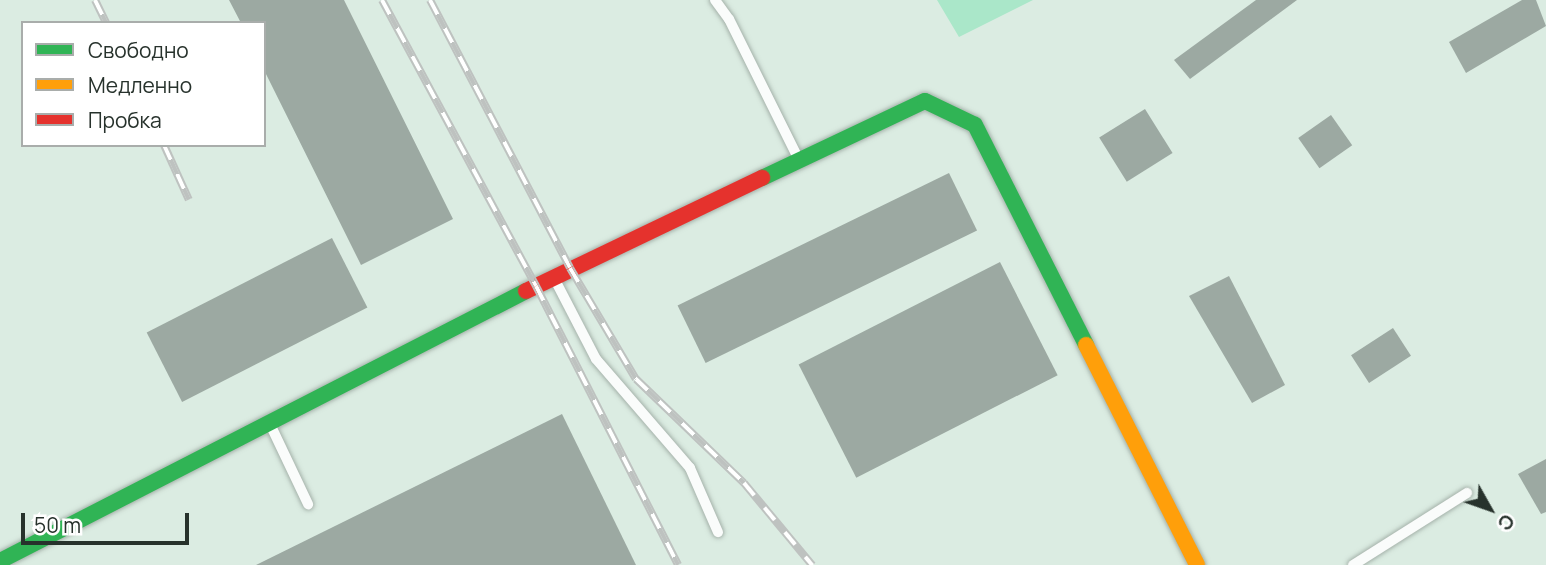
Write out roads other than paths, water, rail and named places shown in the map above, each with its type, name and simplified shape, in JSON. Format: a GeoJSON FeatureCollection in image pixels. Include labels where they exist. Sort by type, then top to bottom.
{"type":"FeatureCollection","features":[{"type":"Feature","properties":{"kind":"street"},"geometry":{"type":"LineString","coordinates":[[0,561],[554,277],[798,158],[925,101],[975,125],[1197,565]]}},
{"type":"Feature","properties":{"kind":"lane"},"geometry":{"type":"LineString","coordinates":[[715,0],[729,19],[798,158]]}},
{"type":"Feature","properties":{"kind":"lane"},"geometry":{"type":"LineString","coordinates":[[554,277],[596,359],[690,468],[718,532]]}},
{"type":"Feature","properties":{"kind":"lane"},"geometry":{"type":"LineString","coordinates":[[269,423],[308,504]]}},
{"type":"Feature","properties":{"kind":"lane"},"geometry":{"type":"LineString","coordinates":[[1353,565],[1467,493]]}},
{"type":"Feature","properties":{"kind":"railway"},"geometry":{"type":"LineString","coordinates":[[95,0],[105,21]]}},
{"type":"Feature","properties":{"kind":"railway"},"geometry":{"type":"LineString","coordinates":[[382,0],[536,286],[678,565]]}},
{"type":"Feature","properties":{"kind":"railway"},"geometry":{"type":"LineString","coordinates":[[430,0],[570,268],[636,379],[744,483],[812,565]]}},
{"type":"Feature","properties":{"kind":"railway"},"geometry":{"type":"LineString","coordinates":[[165,147],[189,200]]}}]}
